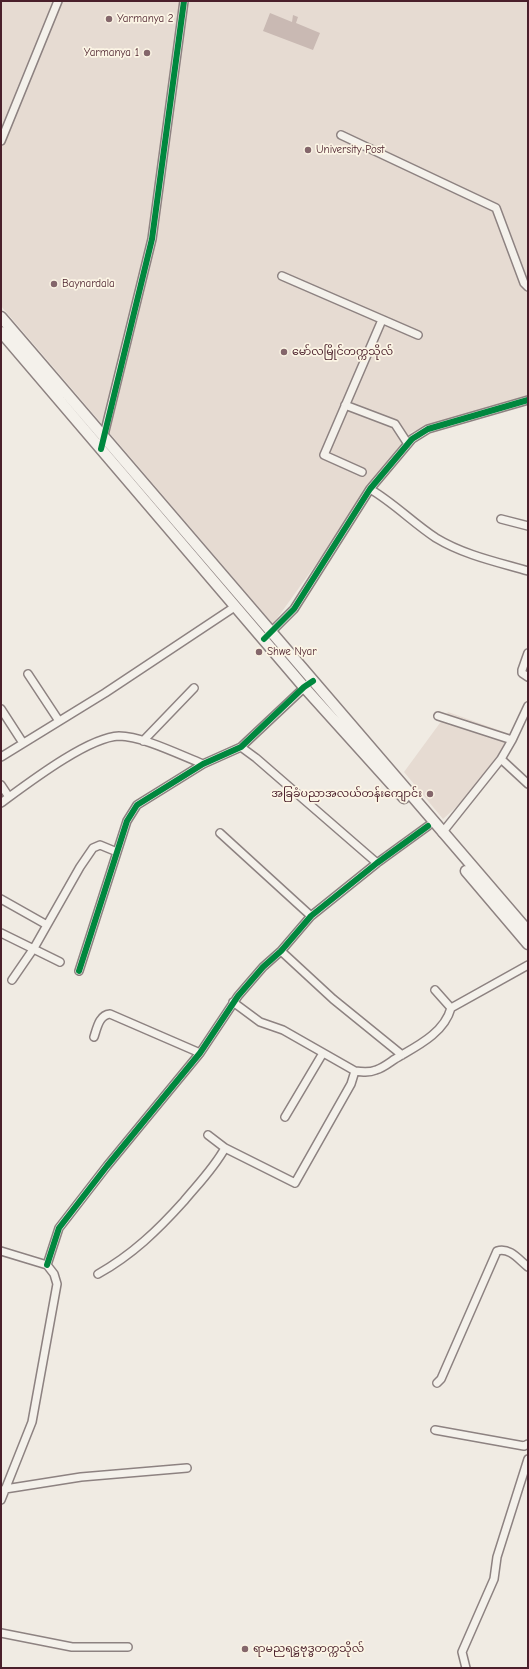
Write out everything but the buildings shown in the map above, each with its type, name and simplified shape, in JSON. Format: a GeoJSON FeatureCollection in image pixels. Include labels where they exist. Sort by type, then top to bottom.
{"type":"FeatureCollection","features":[{"type":"Feature","properties":{"kind":"main road"},"geometry":{"type":"LineString","coordinates":[[1,317],[24,351],[101,449],[236,606],[267,636]]}},
{"type":"Feature","properties":{"kind":"main road"},"geometry":{"type":"LineString","coordinates":[[1,332],[24,351],[104,437],[267,636],[528,932]]}},
{"type":"Feature","properties":{"kind":"main road"},"geometry":{"type":"LineString","coordinates":[[309,684],[528,944]]}},
{"type":"Feature","properties":{"kind":"street"},"geometry":{"type":"LineString","coordinates":[[1,141],[58,1]]}},
{"type":"Feature","properties":{"kind":"street"},"geometry":{"type":"LineString","coordinates":[[101,449],[152,239],[184,1]]}},
{"type":"Feature","properties":{"kind":"street"},"geometry":{"type":"LineString","coordinates":[[341,135],[496,208],[524,283],[528,287]]}},
{"type":"Feature","properties":{"kind":"street"},"geometry":{"type":"LineString","coordinates":[[282,276],[418,335]]}},
{"type":"Feature","properties":{"kind":"street"},"geometry":{"type":"LineString","coordinates":[[362,472],[324,455],[382,320]]}},
{"type":"Feature","properties":{"kind":"street"},"geometry":{"type":"LineString","coordinates":[[267,636],[294,609],[370,489],[412,439],[428,429],[528,400]]}},
{"type":"Feature","properties":{"kind":"street"},"geometry":{"type":"LineString","coordinates":[[346,405],[395,424],[408,444]]}},
{"type":"Feature","properties":{"kind":"street"},"geometry":{"type":"LineString","coordinates":[[370,489],[386,499],[416,524],[438,539],[466,553],[528,570]]}},
{"type":"Feature","properties":{"kind":"street"},"geometry":{"type":"LineString","coordinates":[[501,519],[528,526]]}},
{"type":"Feature","properties":{"kind":"street"},"geometry":{"type":"LineString","coordinates":[[1,757],[236,606]]}},
{"type":"Feature","properties":{"kind":"street"},"geometry":{"type":"LineString","coordinates":[[528,653],[522,674],[528,677]]}},
{"type":"Feature","properties":{"kind":"street"},"geometry":{"type":"LineString","coordinates":[[28,674],[59,721]]}},
{"type":"Feature","properties":{"kind":"street"},"geometry":{"type":"LineString","coordinates":[[80,971],[127,821],[137,805],[203,764],[241,747],[309,684]]}},
{"type":"Feature","properties":{"kind":"street"},"geometry":{"type":"LineString","coordinates":[[143,741],[194,688]]}},
{"type":"Feature","properties":{"kind":"street"},"geometry":{"type":"LineString","coordinates":[[442,833],[501,759],[528,706]]}},
{"type":"Feature","properties":{"kind":"street"},"geometry":{"type":"LineString","coordinates":[[1,709],[23,743]]}},
{"type":"Feature","properties":{"kind":"street"},"geometry":{"type":"LineString","coordinates":[[438,716],[512,740]]}},
{"type":"Feature","properties":{"kind":"street"},"geometry":{"type":"LineString","coordinates":[[1,803],[42,773],[98,740],[120,736],[143,741],[203,764]]}},
{"type":"Feature","properties":{"kind":"street"},"geometry":{"type":"LineString","coordinates":[[241,747],[256,758],[377,863]]}},
{"type":"Feature","properties":{"kind":"street"},"geometry":{"type":"LineString","coordinates":[[501,759],[528,784]]}},
{"type":"Feature","properties":{"kind":"street"},"geometry":{"type":"LineString","coordinates":[[1,785],[9,797]]}},
{"type":"Feature","properties":{"kind":"street"},"geometry":{"type":"LineString","coordinates":[[47,1265],[60,1228],[107,1166],[200,1053],[234,1002],[264,967],[281,951],[311,916],[377,863],[428,826]]}},
{"type":"Feature","properties":{"kind":"street"},"geometry":{"type":"LineString","coordinates":[[220,833],[311,916]]}},
{"type":"Feature","properties":{"kind":"street"},"geometry":{"type":"LineString","coordinates":[[12,980],[34,948],[80,866],[93,848],[100,846],[117,852]]}},
{"type":"Feature","properties":{"kind":"street"},"geometry":{"type":"LineString","coordinates":[[1,899],[47,924]]}},
{"type":"Feature","properties":{"kind":"street"},"geometry":{"type":"LineString","coordinates":[[1,933],[60,962]]}},
{"type":"Feature","properties":{"kind":"street"},"geometry":{"type":"LineString","coordinates":[[281,951],[333,999],[402,1055]]}},
{"type":"Feature","properties":{"kind":"street"},"geometry":{"type":"LineString","coordinates":[[234,1002],[260,1022],[283,1030],[355,1071],[365,1072],[377,1070],[432,1035],[444,1022],[450,1008],[528,965]]}},
{"type":"Feature","properties":{"kind":"street"},"geometry":{"type":"LineString","coordinates":[[435,990],[450,1008]]}},
{"type":"Feature","properties":{"kind":"street"},"geometry":{"type":"LineString","coordinates":[[94,1036],[104,1014],[110,1014],[200,1053]]}},
{"type":"Feature","properties":{"kind":"street"},"geometry":{"type":"LineString","coordinates":[[285,1117],[323,1053]]}},
{"type":"Feature","properties":{"kind":"street"},"geometry":{"type":"LineString","coordinates":[[208,1135],[225,1148],[295,1183],[351,1084],[355,1071]]}},
{"type":"Feature","properties":{"kind":"street"},"geometry":{"type":"LineString","coordinates":[[98,1274],[128,1255],[163,1225],[210,1172],[225,1148]]}},
{"type":"Feature","properties":{"kind":"street"},"geometry":{"type":"LineString","coordinates":[[437,1383],[441,1379],[497,1250],[508,1250],[528,1267]]}},
{"type":"Feature","properties":{"kind":"street"},"geometry":{"type":"LineString","coordinates":[[1,1251],[47,1265],[54,1274],[57,1284],[32,1422],[1,1500]]}},
{"type":"Feature","properties":{"kind":"street"},"geometry":{"type":"LineString","coordinates":[[435,1430],[517,1445],[524,1446],[528,1444]]}},
{"type":"Feature","properties":{"kind":"street"},"geometry":{"type":"LineString","coordinates":[[466,1668],[462,1652],[494,1579],[497,1557],[528,1459]]}},
{"type":"Feature","properties":{"kind":"street"},"geometry":{"type":"LineString","coordinates":[[5,1489],[81,1477],[187,1468]]}},
{"type":"Feature","properties":{"kind":"street"},"geometry":{"type":"LineString","coordinates":[[1,1633],[72,1647],[128,1647]]}},
{"type":"Feature","properties":{"kind":"shaded area","name":"မော်လမြိုင်တက္ကသိုလ်"},"geometry":{"type":"Polygon","coordinates":[[[1,1],[528,1],[528,397],[411,432],[273,624],[1,306],[1,1]]]}},
{"type":"Feature","properties":{"kind":"shaded area"},"geometry":{"type":"Polygon","coordinates":[[[270,13],[292,22],[293,15],[298,17],[296,23],[320,33],[313,50],[263,31],[270,13]]]}},
{"type":"Feature","properties":{"kind":"shaded area"},"geometry":{"type":"Polygon","coordinates":[[[448,712],[510,734],[497,758],[473,792],[443,819],[404,772],[448,712]]]}},
{"type":"Feature","properties":{"kind":"cycle path"},"geometry":{"type":"LineString","coordinates":[[101,449],[152,239],[184,1]]}},
{"type":"Feature","properties":{"kind":"cycle path"},"geometry":{"type":"LineString","coordinates":[[264,639],[294,609],[370,489],[412,439],[428,429],[528,400]]}},
{"type":"Feature","properties":{"kind":"cycle path"},"geometry":{"type":"LineString","coordinates":[[79,971],[127,821],[137,805],[203,764],[241,747],[304,687],[313,681]]}},
{"type":"Feature","properties":{"kind":"cycle path"},"geometry":{"type":"LineString","coordinates":[[47,1265],[59,1228],[107,1166],[200,1053],[238,996],[263,967],[281,951],[311,916],[377,863],[428,826]]}},
{"type":"Feature","properties":{"kind":"place","name":"Yarmanya 2"},"geometry":{"type":"Point","coordinates":[109,19]}},
{"type":"Feature","properties":{"kind":"place","name":"Yarmanya 1"},"geometry":{"type":"Point","coordinates":[147,53]}},
{"type":"Feature","properties":{"kind":"place","name":"University Post"},"geometry":{"type":"Point","coordinates":[308,150]}},
{"type":"Feature","properties":{"kind":"place","name":"Baynardala"},"geometry":{"type":"Point","coordinates":[54,284]}},
{"type":"Feature","properties":{"kind":"place","name":"မော်လမြိုင်တက္ကသိုလ်"},"geometry":{"type":"Point","coordinates":[284,352]}},
{"type":"Feature","properties":{"kind":"place","name":"Shwe Nyar"},"geometry":{"type":"Point","coordinates":[259,652]}},
{"type":"Feature","properties":{"kind":"place","name":"အခြခံပညာအလယ်တန်းကျောင်း"},"geometry":{"type":"Point","coordinates":[430,794]}},
{"type":"Feature","properties":{"kind":"place","name":"ရာမညရဋ္ဌဗုဒ္ဓတက္ကသိုလ်"},"geometry":{"type":"Point","coordinates":[245,1649]}}]}
